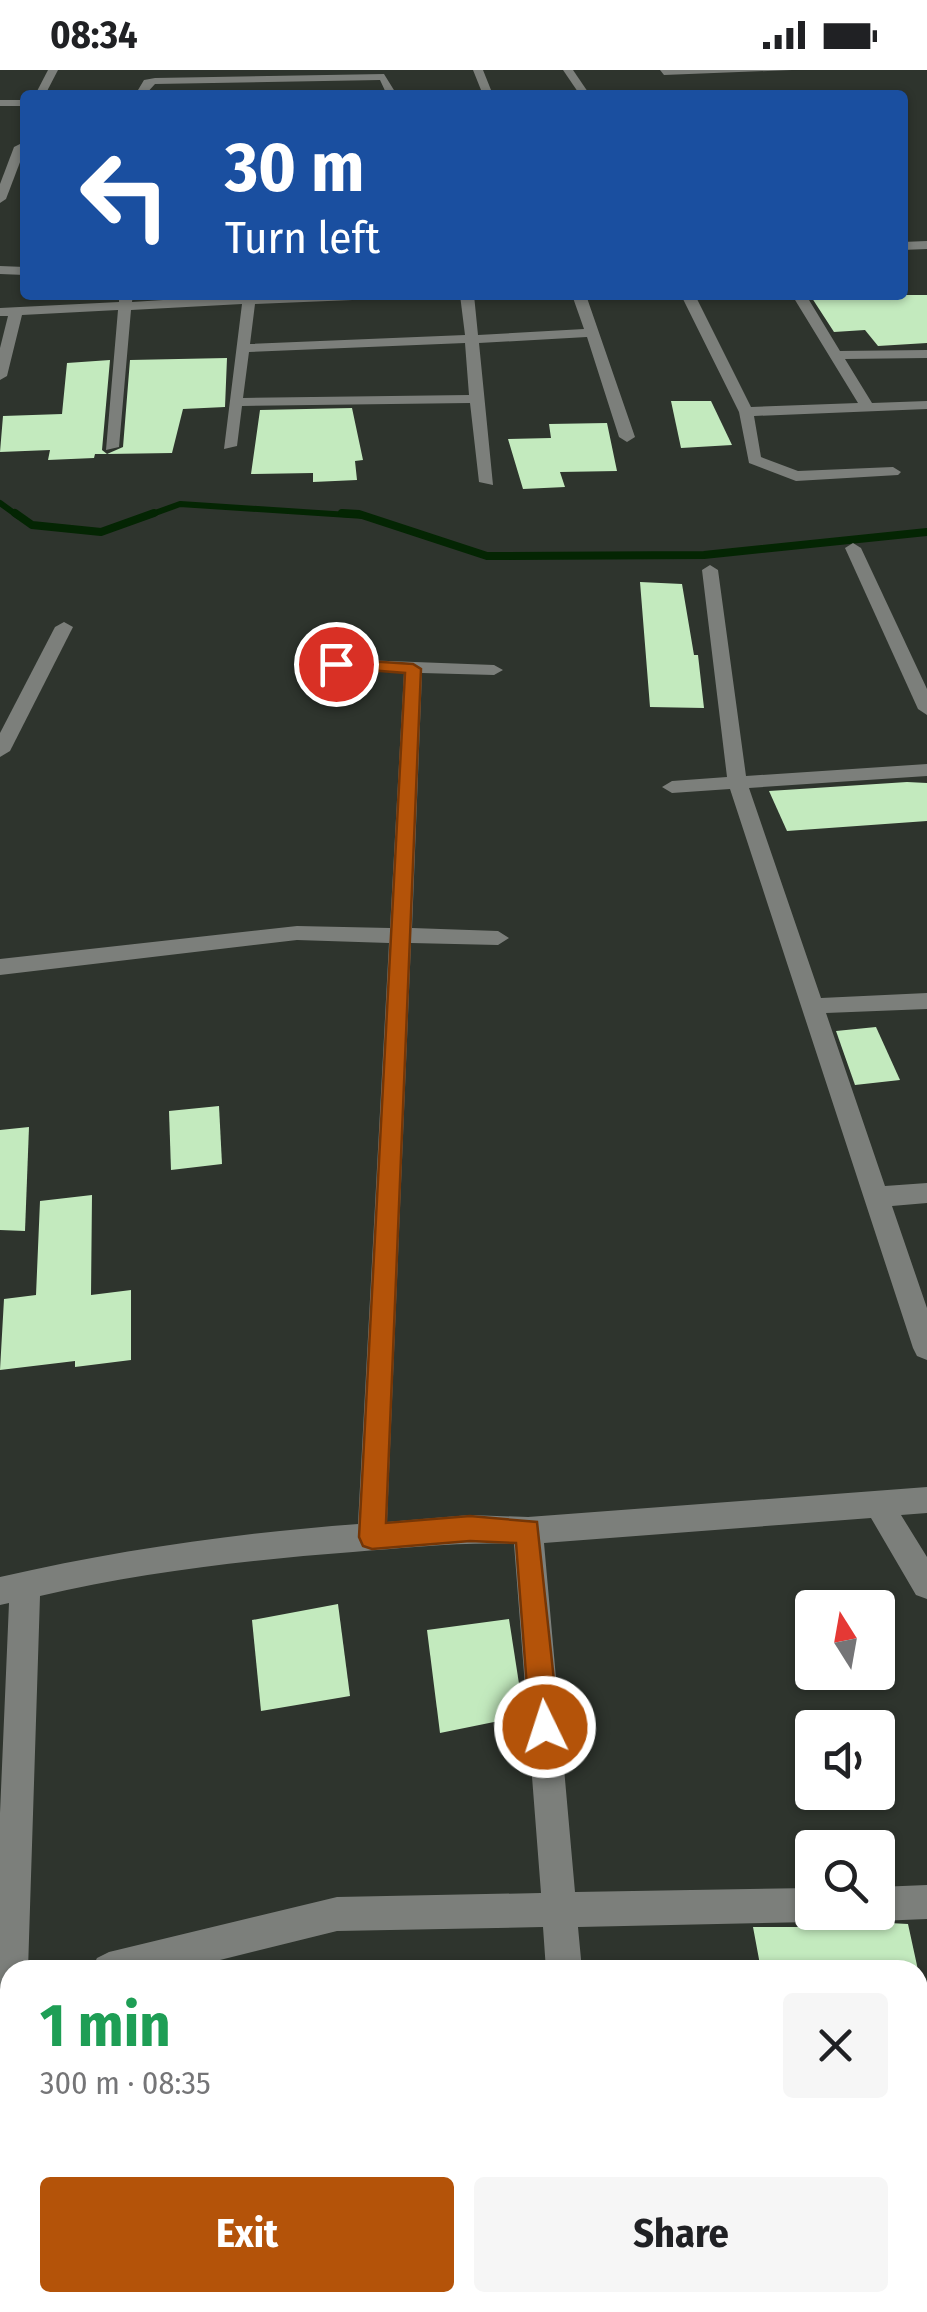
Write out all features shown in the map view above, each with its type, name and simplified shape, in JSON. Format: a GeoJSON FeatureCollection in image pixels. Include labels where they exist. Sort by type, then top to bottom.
{"type":"FeatureCollection","features":[{"type":"Feature","properties":{"kind":"street"},"geometry":{"type":"LineString","coordinates":[[664,71],[788,70]]}},
{"type":"Feature","properties":{"kind":"street"},"geometry":{"type":"LineString","coordinates":[[664,71],[672,84]]}},
{"type":"Feature","properties":{"kind":"street"},"geometry":{"type":"LineString","coordinates":[[143,90],[148,82],[154,81],[366,77],[384,77],[390,90]]}},
{"type":"Feature","properties":{"kind":"street"},"geometry":{"type":"LineString","coordinates":[[0,199],[20,152]]}},
{"type":"Feature","properties":{"kind":"street"},"geometry":{"type":"LineString","coordinates":[[0,376],[8,312],[126,300],[110,447]]}},
{"type":"Feature","properties":{"kind":"street"},"geometry":{"type":"LineString","coordinates":[[230,446],[249,300]]}},
{"type":"Feature","properties":{"kind":"street"},"geometry":{"type":"LineString","coordinates":[[468,300],[487,482]]}},
{"type":"Feature","properties":{"kind":"street"},"geometry":{"type":"LineString","coordinates":[[582,300],[627,437]]}},
{"type":"Feature","properties":{"kind":"street"},"geometry":{"type":"LineString","coordinates":[[690,300],[746,412],[754,460],[796,476],[892,472]]}},
{"type":"Feature","properties":{"kind":"street"},"geometry":{"type":"LineString","coordinates":[[802,300],[866,406]]}},
{"type":"Feature","properties":{"kind":"street"},"geometry":{"type":"LineString","coordinates":[[243,348],[592,333]]}},
{"type":"Feature","properties":{"kind":"street"},"geometry":{"type":"LineString","coordinates":[[835,355],[927,354]]}},
{"type":"Feature","properties":{"kind":"street"},"geometry":{"type":"LineString","coordinates":[[236,402],[477,399]]}},
{"type":"Feature","properties":{"kind":"street"},"geometry":{"type":"LineString","coordinates":[[746,412],[927,406]]}},
{"type":"Feature","properties":{"kind":"street"},"geometry":{"type":"LineString","coordinates":[[853,548],[927,709]]}},
{"type":"Feature","properties":{"kind":"street"},"geometry":{"type":"LineString","coordinates":[[710,570],[738,782],[927,1348]]}},
{"type":"Feature","properties":{"kind":"street"},"geometry":{"type":"LineString","coordinates":[[0,751],[64,626]]}},
{"type":"Feature","properties":{"kind":"street"},"geometry":{"type":"LineString","coordinates":[[336,664],[494,670]]}},
{"type":"Feature","properties":{"kind":"street"},"geometry":{"type":"LineString","coordinates":[[372,1537],[413,669]]}},
{"type":"Feature","properties":{"kind":"street"},"geometry":{"type":"LineString","coordinates":[[672,787],[927,770]]}},
{"type":"Feature","properties":{"kind":"street"},"geometry":{"type":"LineString","coordinates":[[0,968],[296,934],[498,938]]}},
{"type":"Feature","properties":{"kind":"street"},"geometry":{"type":"LineString","coordinates":[[812,1006],[927,1001]]}},
{"type":"Feature","properties":{"kind":"street"},"geometry":{"type":"LineString","coordinates":[[876,1196],[927,1194]]}},
{"type":"Feature","properties":{"kind":"street"},"geometry":{"type":"LineString","coordinates":[[7,1960],[13,1589],[106,1567],[259,1545],[470,1529],[528,1531],[927,1500]]}},
{"type":"Feature","properties":{"kind":"street"},"geometry":{"type":"LineString","coordinates":[[878,1505],[927,1585]]}},
{"type":"Feature","properties":{"kind":"street"},"geometry":{"type":"LineString","coordinates":[[528,1531],[563,1960]]}},
{"type":"Feature","properties":{"kind":"street"},"geometry":{"type":"LineString","coordinates":[[895,1903],[927,1902]]}},
{"type":"Feature","properties":{"kind":"street"},"geometry":{"type":"LineString","coordinates":[[150,1960],[337,1914],[795,1905]]}},
{"type":"Feature","properties":{"kind":"building"},"geometry":{"type":"Polygon","coordinates":[[[908,295],[927,295],[927,343],[878,346],[865,330],[834,332],[813,300],[908,300],[908,295]]]}},
{"type":"Feature","properties":{"kind":"building"},"geometry":{"type":"Polygon","coordinates":[[[227,358],[225,407],[183,409],[172,453],[107,454],[123,447],[130,360],[227,358]]]}},
{"type":"Feature","properties":{"kind":"building"},"geometry":{"type":"Polygon","coordinates":[[[110,360],[102,450],[107,454],[48,460],[50,450],[0,452],[3,416],[62,414],[67,363],[110,360]]]}},
{"type":"Feature","properties":{"kind":"building"},"geometry":{"type":"Polygon","coordinates":[[[671,401],[711,401],[732,445],[681,448],[671,401]]]}},
{"type":"Feature","properties":{"kind":"building"},"geometry":{"type":"Polygon","coordinates":[[[352,408],[363,460],[355,461],[357,480],[313,482],[313,473],[251,474],[260,410],[352,408]]]}},
{"type":"Feature","properties":{"kind":"building"},"geometry":{"type":"Polygon","coordinates":[[[607,423],[617,471],[560,472],[565,487],[523,489],[508,439],[551,438],[549,424],[607,423]]]}},
{"type":"Feature","properties":{"kind":"building"},"geometry":{"type":"Polygon","coordinates":[[[640,582],[682,584],[694,655],[698,655],[704,708],[650,707],[640,582]]]}},
{"type":"Feature","properties":{"kind":"building"},"geometry":{"type":"Polygon","coordinates":[[[927,783],[927,821],[787,831],[769,791],[927,783]]]}},
{"type":"Feature","properties":{"kind":"building"},"geometry":{"type":"Polygon","coordinates":[[[876,1027],[900,1080],[855,1085],[836,1031],[876,1027]]]}},
{"type":"Feature","properties":{"kind":"building"},"geometry":{"type":"Polygon","coordinates":[[[219,1106],[222,1164],[171,1170],[169,1111],[219,1106]]]}},
{"type":"Feature","properties":{"kind":"building"},"geometry":{"type":"Polygon","coordinates":[[[29,1127],[25,1231],[0,1230],[0,1130],[29,1127]]]}},
{"type":"Feature","properties":{"kind":"building"},"geometry":{"type":"Polygon","coordinates":[[[92,1195],[91,1295],[131,1290],[131,1360],[75,1367],[75,1361],[0,1370],[4,1299],[36,1295],[40,1201],[92,1195]]]}},
{"type":"Feature","properties":{"kind":"building"},"geometry":{"type":"Polygon","coordinates":[[[338,1604],[350,1696],[261,1711],[252,1620],[338,1604]]]}},
{"type":"Feature","properties":{"kind":"building"},"geometry":{"type":"Polygon","coordinates":[[[509,1619],[524,1716],[440,1733],[427,1630],[509,1619]]]}},
{"type":"Feature","properties":{"kind":"building"},"geometry":{"type":"Polygon","coordinates":[[[895,1923],[908,1924],[916,1960],[759,1960],[753,1927],[895,1930],[895,1923]]]}},
{"type":"Feature","properties":{"kind":"waterway"},"geometry":{"type":"LineString","coordinates":[[0,503],[18,516]]}},
{"type":"Feature","properties":{"kind":"waterway"},"geometry":{"type":"LineString","coordinates":[[147,516],[180,504],[364,516]]}},
{"type":"Feature","properties":{"kind":"waterway"},"geometry":{"type":"LineString","coordinates":[[15,513],[32,525],[101,532],[154,513]]}},
{"type":"Feature","properties":{"kind":"waterway"},"geometry":{"type":"LineString","coordinates":[[342,513],[359,514],[487,556],[704,555],[927,532]]}},
{"type":"Feature","properties":{"kind":"route"},"geometry":{"type":"LineString","coordinates":[[336,664],[413,669],[372,1537],[470,1529],[528,1531],[545,1727]]}}]}
